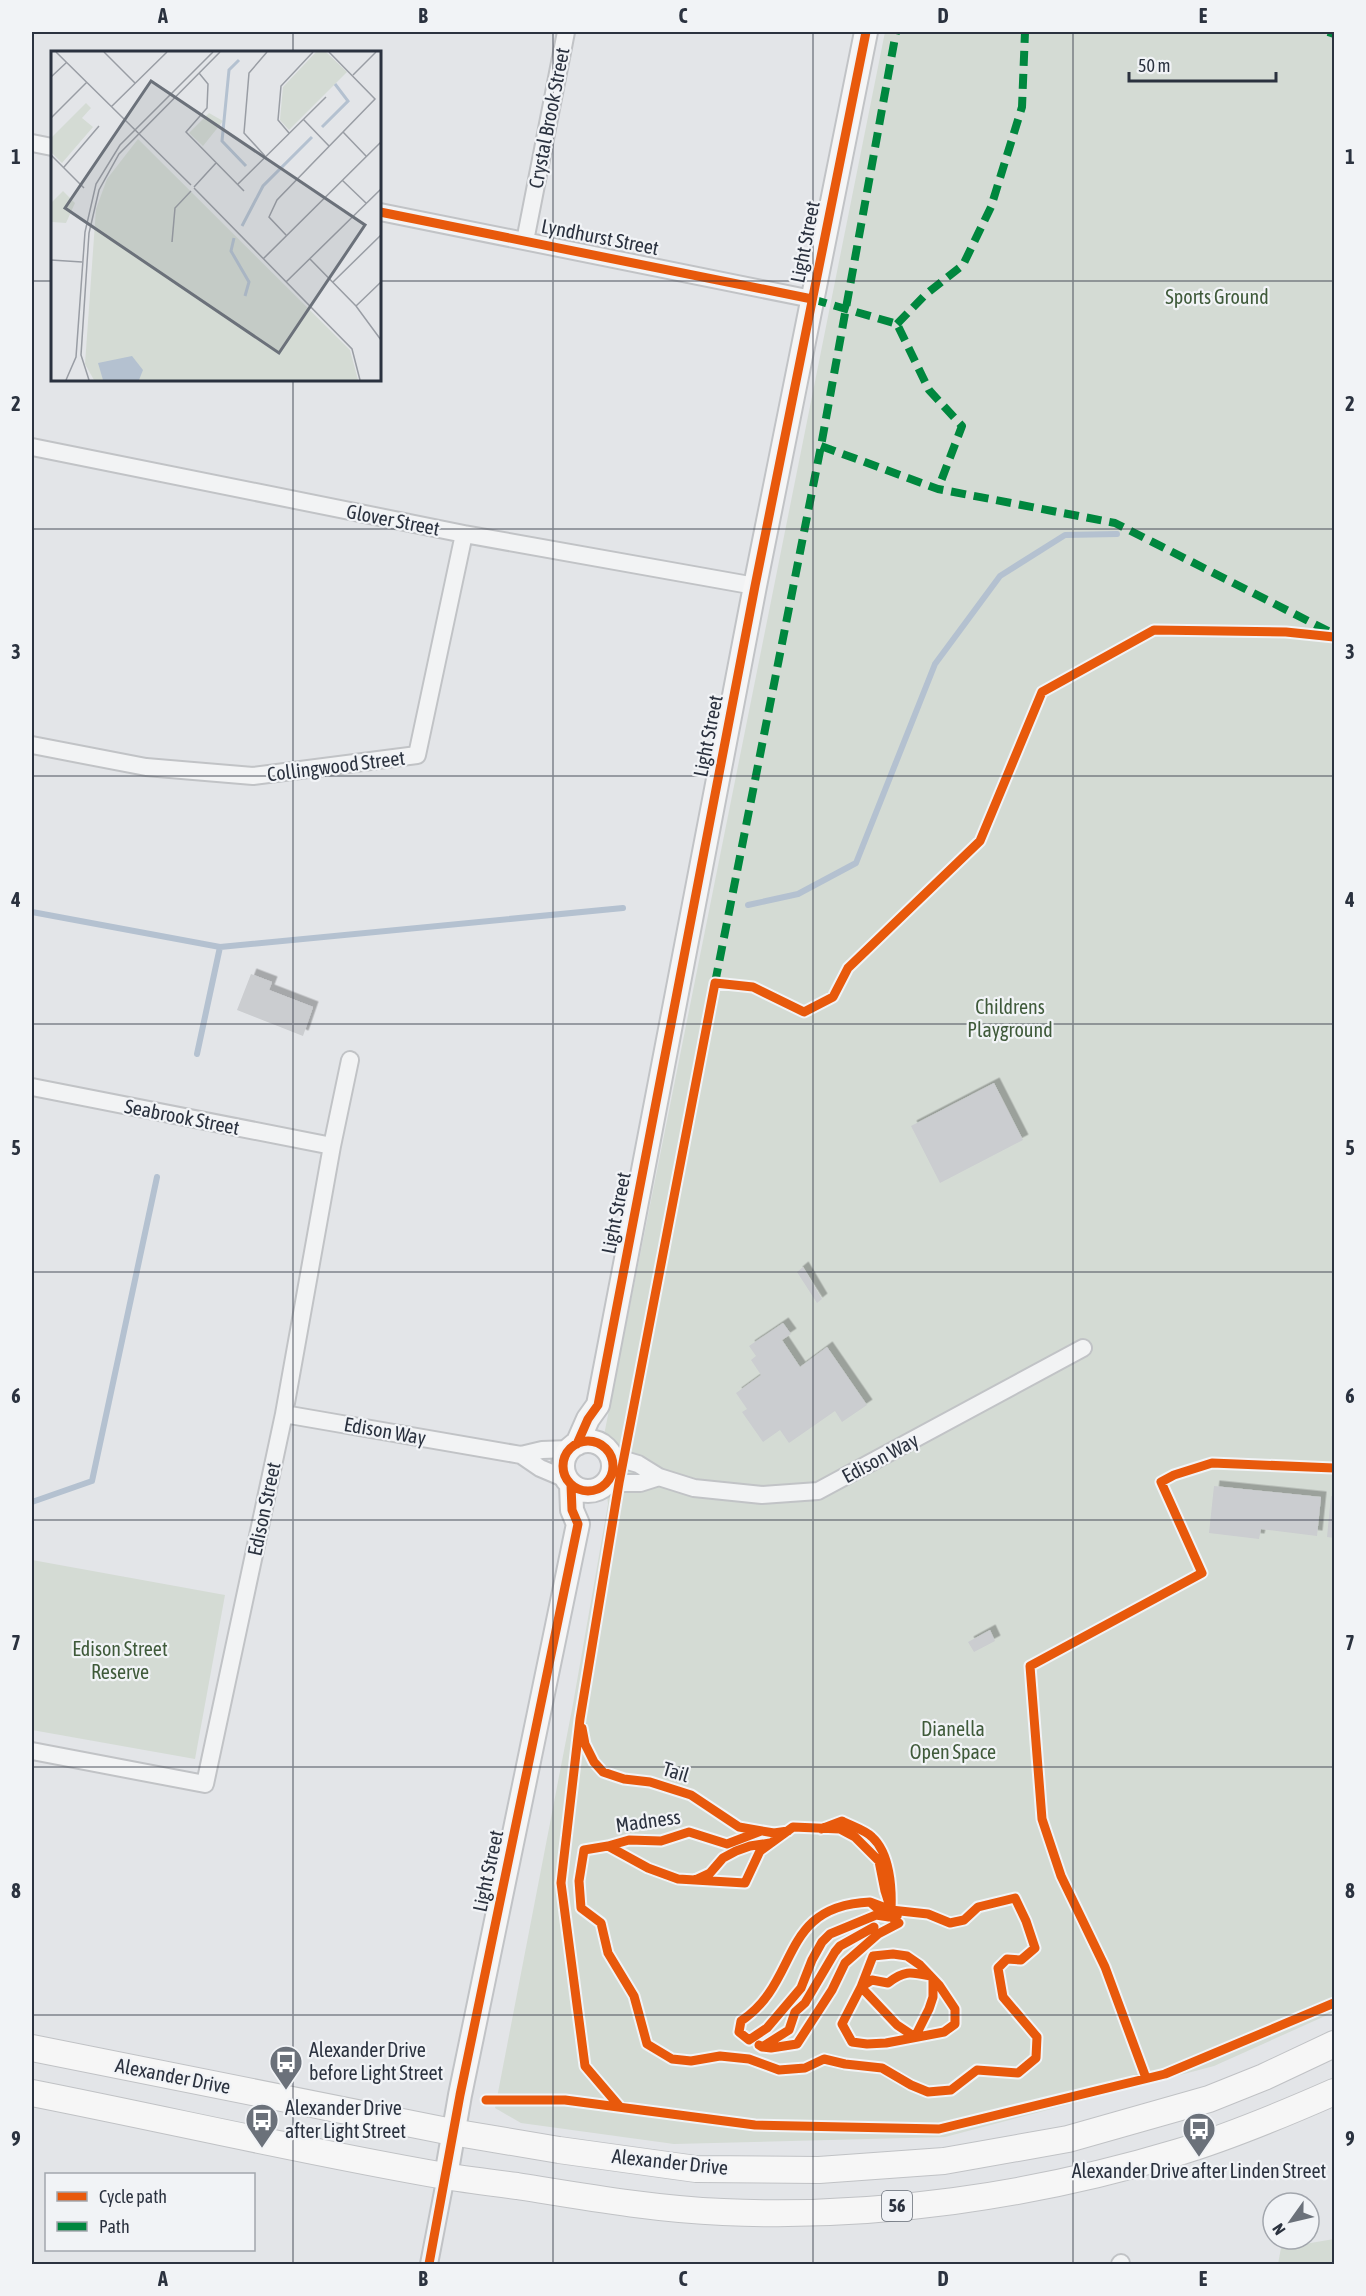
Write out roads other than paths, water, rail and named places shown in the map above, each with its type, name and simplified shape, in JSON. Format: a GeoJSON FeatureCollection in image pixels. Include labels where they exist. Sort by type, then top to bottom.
{"type":"FeatureCollection","features":[{"type":"Feature","properties":{"kind":"main road","name":"Alexander Drive"},"geometry":{"type":"LineString","coordinates":[[32,2048],[452,2132],[696,2169],[819,2170],[944,2161],[1068,2139],[1209,2099],[1264,2077],[1335,2044]]}},
{"type":"Feature","properties":{"kind":"main road","name":"56"},"geometry":{"type":"LineString","coordinates":[[32,2093],[446,2176],[630,2204],[679,2209],[725,2212],[804,2212],[871,2209],[1030,2189],[1094,2175],[1180,2152],[1335,2092]]}},
{"type":"Feature","properties":{"kind":"street","name":"Crystal Brook Street"},"geometry":{"type":"LineString","coordinates":[[525,241],[566,32]]}},
{"type":"Feature","properties":{"kind":"street","name":"Light Street"},"geometry":{"type":"LineString","coordinates":[[574,1446],[598,1405],[755,586],[866,32]]}},
{"type":"Feature","properties":{"kind":"street"},"geometry":{"type":"LineString","coordinates":[[32,143],[51,147]]}},
{"type":"Feature","properties":{"kind":"street","name":"Lyndhurst Street"},"geometry":{"type":"LineString","coordinates":[[381,212],[812,299]]}},
{"type":"Feature","properties":{"kind":"street","name":"Glover Street"},"geometry":{"type":"LineString","coordinates":[[32,447],[464,534],[755,586]]}},
{"type":"Feature","properties":{"kind":"street","name":"Collingwood Street"},"geometry":{"type":"LineString","coordinates":[[32,745],[146,767],[253,776],[417,755],[464,534]]}},
{"type":"Feature","properties":{"kind":"street","name":"Edison Street"},"geometry":{"type":"LineString","coordinates":[[32,1751],[205,1784],[284,1414],[332,1146],[350,1060]]}},
{"type":"Feature","properties":{"kind":"street","name":"Seabrook Street"},"geometry":{"type":"LineString","coordinates":[[32,1087],[332,1146]]}},
{"type":"Feature","properties":{"kind":"street","name":"Edison Way"},"geometry":{"type":"LineString","coordinates":[[607,1450],[638,1464],[658,1477],[694,1488],[762,1496],[818,1491],[1083,1348]]}},
{"type":"Feature","properties":{"kind":"street","name":"Light Street"},"geometry":{"type":"LineString","coordinates":[[598,1405],[607,1450]]}},
{"type":"Feature","properties":{"kind":"street","name":"Edison Way"},"geometry":{"type":"LineString","coordinates":[[284,1414],[521,1455],[574,1446]]}},
{"type":"Feature","properties":{"kind":"street"},"geometry":{"type":"LineString","coordinates":[[592,1442],[607,1450],[613,1468],[603,1486],[587,1492],[569,1482],[563,1463],[574,1446],[592,1442]]}},
{"type":"Feature","properties":{"kind":"street","name":"Edison Way"},"geometry":{"type":"LineString","coordinates":[[521,1455],[540,1468],[569,1482]]}},
{"type":"Feature","properties":{"kind":"street","name":"Edison Way"},"geometry":{"type":"LineString","coordinates":[[603,1486],[640,1483],[658,1477]]}},
{"type":"Feature","properties":{"kind":"street","name":"Light Street"},"geometry":{"type":"LineString","coordinates":[[429,2265],[452,2132],[578,1524],[572,1510],[569,1482]]}},
{"type":"Feature","properties":{"kind":"street","name":"Light Street"},"geometry":{"type":"LineString","coordinates":[[578,1524],[588,1515],[603,1486]]}},
{"type":"Feature","properties":{"kind":"waterway"},"geometry":{"type":"LineString","coordinates":[[748,905],[798,894],[856,863],[935,664],[1000,576],[1065,535],[1117,534]]}},
{"type":"Feature","properties":{"kind":"waterway"},"geometry":{"type":"LineString","coordinates":[[32,912],[220,947],[623,908]]}},
{"type":"Feature","properties":{"kind":"waterway"},"geometry":{"type":"LineString","coordinates":[[197,1054],[220,947]]}},
{"type":"Feature","properties":{"kind":"waterway"},"geometry":{"type":"LineString","coordinates":[[32,1502],[92,1481],[157,1177]]}},
{"type":"Feature","properties":{"kind":"place","name":"Alexander Drive before Light Street"},"geometry":{"type":"Point","coordinates":[286,2091]}},
{"type":"Feature","properties":{"kind":"place","name":"Alexander Drive after Light Street"},"geometry":{"type":"Point","coordinates":[262,2149]}},
{"type":"Feature","properties":{"kind":"place","name":"Alexander Drive after Linden Street"},"geometry":{"type":"Point","coordinates":[1199,2158]}},
{"type":"Feature","properties":{"kind":"park label","name":"Sports Ground"},"geometry":{"type":"Point","coordinates":[1217,297]}},
{"type":"Feature","properties":{"kind":"park label","name":"Childrens Playground"},"geometry":{"type":"Point","coordinates":[1010,1018]}},
{"type":"Feature","properties":{"kind":"park label","name":"Edison Street Reserve"},"geometry":{"type":"Point","coordinates":[120,1660]}},
{"type":"Feature","properties":{"kind":"park label","name":"Dianella Open Space"},"geometry":{"type":"Point","coordinates":[953,1740]}}]}
